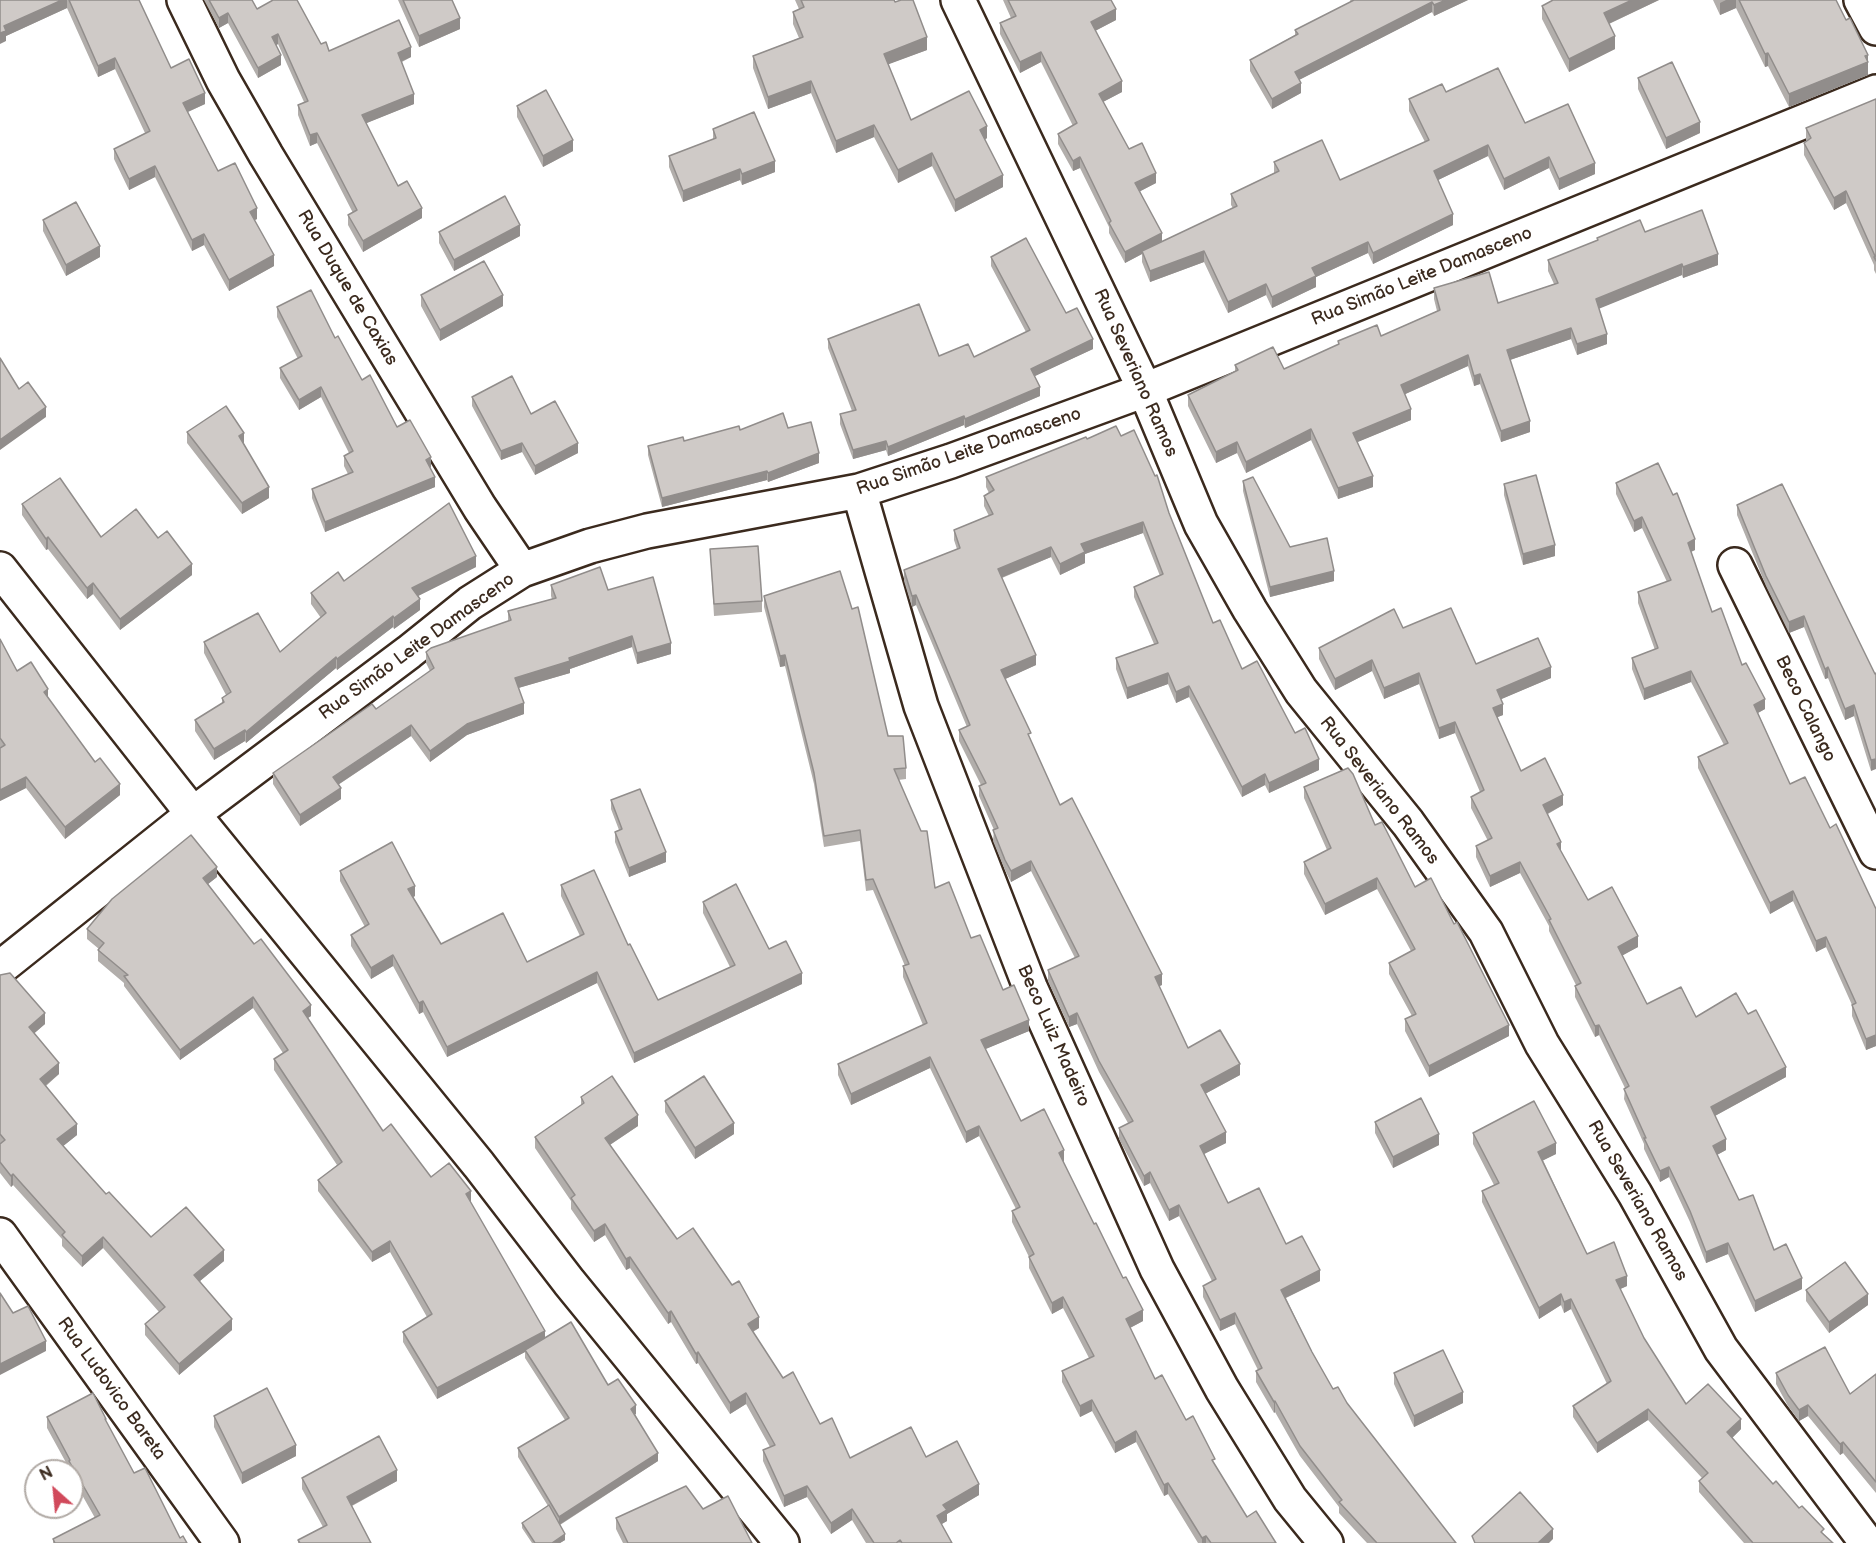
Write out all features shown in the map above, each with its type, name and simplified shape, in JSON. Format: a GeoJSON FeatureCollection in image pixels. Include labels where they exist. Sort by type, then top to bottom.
{"type":"FeatureCollection","features":[{"type":"Feature","properties":{"kind":"street","name":"Rua Duque de Caxias"},"geometry":{"type":"LineString","coordinates":[[184,0],[223,80],[266,154],[480,508],[522,570]]}},
{"type":"Feature","properties":{"kind":"street","name":"Rua Severiano Ramos"},"geometry":{"type":"LineString","coordinates":[[958,0],[1145,390],[1201,524],[1250,610],[1295,682],[1353,758],[1407,823],[1486,932],[1542,1044],[1635,1194],[1721,1348],[1867,1543]]}},
{"type":"Feature","properties":{"kind":"street"},"geometry":{"type":"LineString","coordinates":[[1861,0],[1876,28]]}},
{"type":"Feature","properties":{"kind":"street","name":"Rua Simão Leite Damasceno"},"geometry":{"type":"LineString","coordinates":[[0,968],[193,814],[409,652],[470,603],[522,570],[590,546],[647,531],[859,491],[951,461],[1145,390],[1876,92]]}},
{"type":"Feature","properties":{"kind":"street","name":"Beco Luiz Madeiro"},"geometry":{"type":"LineString","coordinates":[[859,491],[921,706],[1035,998],[1157,1269],[1222,1389],[1290,1499],[1326,1543]]}},
{"type":"Feature","properties":{"kind":"street","name":"Beco Calango"},"geometry":{"type":"LineString","coordinates":[[1735,565],[1876,852]]}},
{"type":"Feature","properties":{"kind":"street"},"geometry":{"type":"LineString","coordinates":[[0,569],[193,814],[479,1165],[569,1282],[782,1543]]}},
{"type":"Feature","properties":{"kind":"street","name":"Rua Ludovico Bareta"},"geometry":{"type":"LineString","coordinates":[[0,1235],[222,1543]]}},
{"type":"Feature","properties":{"kind":"building"},"geometry":{"type":"Polygon","coordinates":[[[0,0],[62,0],[4,26],[6,31],[0,33],[0,0]]]}},
{"type":"Feature","properties":{"kind":"building"},"geometry":{"type":"Polygon","coordinates":[[[69,0],[139,0],[171,68],[189,59],[205,93],[183,103],[218,171],[235,163],[257,208],[250,212],[274,255],[229,280],[204,234],[192,240],[155,166],[129,179],[114,149],[150,131],[115,58],[98,66],[69,0]]]}},
{"type":"Feature","properties":{"kind":"building"},"geometry":{"type":"Polygon","coordinates":[[[209,0],[252,0],[257,9],[273,0],[297,0],[321,44],[326,42],[329,51],[399,20],[411,47],[398,53],[414,94],[362,115],[398,186],[407,181],[422,208],[363,241],[348,215],[357,210],[317,133],[310,135],[298,105],[308,101],[278,34],[272,37],[281,55],[258,68],[228,13],[219,18],[209,0]]]}},
{"type":"Feature","properties":{"kind":"building"},"geometry":{"type":"Polygon","coordinates":[[[403,0],[452,0],[460,18],[419,36],[403,0]]]}},
{"type":"Feature","properties":{"kind":"building"},"geometry":{"type":"Polygon","coordinates":[[[801,0],[894,0],[895,2],[913,0],[927,37],[884,54],[911,120],[969,91],[987,126],[980,130],[1003,175],[955,200],[932,153],[898,170],[874,125],[836,141],[811,81],[768,97],[753,56],[803,37],[793,12],[804,7],[801,0]]]}},
{"type":"Feature","properties":{"kind":"building"},"geometry":{"type":"Polygon","coordinates":[[[1008,0],[1111,0],[1116,9],[1091,22],[1122,81],[1099,94],[1129,149],[1142,143],[1156,173],[1135,183],[1162,233],[1125,252],[1109,223],[1111,221],[1080,157],[1073,161],[1058,134],[1077,123],[1041,52],[1020,62],[1000,23],[1016,16],[1008,0]]]}},
{"type":"Feature","properties":{"kind":"building"},"geometry":{"type":"Polygon","coordinates":[[[1354,0],[1446,0],[1434,5],[1432,2],[1295,72],[1301,83],[1272,99],[1250,60],[1298,34],[1295,30],[1354,0]]]}},
{"type":"Feature","properties":{"kind":"building"},"geometry":{"type":"Polygon","coordinates":[[[1553,0],[1632,0],[1604,13],[1615,36],[1569,59],[1542,6],[1553,0]]]}},
{"type":"Feature","properties":{"kind":"building"},"geometry":{"type":"Polygon","coordinates":[[[1739,0],[1836,0],[1846,20],[1850,18],[1868,55],[1865,56],[1868,62],[1789,94],[1768,53],[1765,54],[1739,0]]]}},
{"type":"Feature","properties":{"kind":"building"},"geometry":{"type":"Polygon","coordinates":[[[1672,62],[1700,122],[1666,138],[1638,78],[1672,62]]]}},
{"type":"Feature","properties":{"kind":"building"},"geometry":{"type":"Polygon","coordinates":[[[1498,68],[1525,123],[1568,104],[1595,163],[1559,179],[1549,157],[1504,179],[1488,145],[1434,171],[1453,214],[1373,253],[1368,242],[1312,268],[1316,276],[1272,297],[1266,284],[1228,302],[1204,251],[1150,271],[1142,251],[1237,206],[1231,194],[1279,171],[1274,162],[1322,140],[1340,180],[1429,140],[1409,99],[1442,84],[1446,92],[1498,68]]]}},
{"type":"Feature","properties":{"kind":"building"},"geometry":{"type":"Polygon","coordinates":[[[546,90],[573,140],[543,156],[517,106],[546,90]]]}},
{"type":"Feature","properties":{"kind":"building"},"geometry":{"type":"Polygon","coordinates":[[[1876,99],[1876,261],[1846,191],[1834,198],[1804,143],[1811,138],[1806,128],[1876,99]]]}},
{"type":"Feature","properties":{"kind":"building"},"geometry":{"type":"Polygon","coordinates":[[[754,112],[775,161],[742,174],[740,169],[683,191],[669,156],[716,138],[713,129],[754,112]]]}},
{"type":"Feature","properties":{"kind":"building"},"geometry":{"type":"Polygon","coordinates":[[[505,196],[520,225],[454,260],[439,232],[505,196]]]}},
{"type":"Feature","properties":{"kind":"building"},"geometry":{"type":"Polygon","coordinates":[[[76,202],[100,246],[66,265],[43,220],[76,202]]]}},
{"type":"Feature","properties":{"kind":"building"},"geometry":{"type":"Polygon","coordinates":[[[1702,210],[1718,254],[1683,267],[1682,264],[1596,299],[1607,334],[1577,344],[1571,328],[1507,350],[1530,421],[1501,431],[1480,374],[1474,376],[1468,355],[1401,385],[1411,409],[1353,433],[1373,476],[1338,488],[1311,429],[1246,462],[1237,442],[1216,452],[1188,395],[1238,370],[1235,365],[1273,347],[1284,369],[1339,344],[1338,341],[1377,325],[1381,336],[1440,310],[1434,288],[1489,272],[1498,303],[1558,283],[1548,260],[1640,220],[1645,232],[1702,210]]]}},
{"type":"Feature","properties":{"kind":"building"},"geometry":{"type":"Polygon","coordinates":[[[1026,238],[1066,313],[1077,308],[1093,339],[1031,369],[1040,387],[965,419],[964,416],[888,447],[886,441],[853,450],[840,414],[856,410],[828,339],[919,304],[939,356],[968,344],[974,357],[1030,330],[991,257],[1026,238]]]}},
{"type":"Feature","properties":{"kind":"building"},"geometry":{"type":"Polygon","coordinates":[[[484,261],[503,295],[440,330],[421,295],[484,261]]]}},
{"type":"Feature","properties":{"kind":"building"},"geometry":{"type":"Polygon","coordinates":[[[311,290],[335,338],[338,336],[362,380],[370,375],[397,427],[410,420],[431,457],[426,460],[435,477],[325,522],[312,489],[353,472],[344,456],[353,451],[321,387],[299,400],[280,368],[302,356],[277,307],[311,290]]]}},
{"type":"Feature","properties":{"kind":"building"},"geometry":{"type":"Polygon","coordinates":[[[0,358],[19,389],[28,382],[46,407],[0,440],[0,358]]]}},
{"type":"Feature","properties":{"kind":"building"},"geometry":{"type":"Polygon","coordinates":[[[512,376],[531,414],[555,401],[578,443],[535,466],[522,443],[501,451],[472,397],[512,376]]]}},
{"type":"Feature","properties":{"kind":"building"},"geometry":{"type":"Polygon","coordinates":[[[226,406],[244,433],[239,436],[269,487],[242,503],[187,432],[226,406]]]}},
{"type":"Feature","properties":{"kind":"building"},"geometry":{"type":"Polygon","coordinates":[[[783,413],[788,428],[811,422],[819,453],[768,473],[767,471],[662,498],[648,446],[683,437],[684,441],[739,426],[740,430],[783,413]]]}},
{"type":"Feature","properties":{"kind":"building"},"geometry":{"type":"Polygon","coordinates":[[[1116,426],[1121,436],[1134,430],[1155,476],[1157,475],[1169,513],[1213,623],[1220,620],[1242,669],[1257,661],[1295,733],[1305,728],[1319,759],[1269,783],[1265,774],[1242,787],[1189,686],[1176,692],[1168,673],[1127,688],[1116,658],[1158,643],[1134,587],[1163,574],[1143,522],[1081,544],[1085,552],[1060,564],[1051,547],[998,569],[1036,655],[1001,670],[1031,733],[1028,734],[1060,805],[1072,798],[1162,974],[1155,977],[1188,1048],[1220,1030],[1240,1064],[1201,1085],[1226,1132],[1200,1146],[1228,1203],[1259,1188],[1286,1244],[1302,1236],[1320,1270],[1281,1290],[1312,1352],[1333,1389],[1338,1387],[1347,1403],[1456,1543],[1377,1543],[1339,1502],[1342,1500],[1300,1446],[1256,1371],[1262,1368],[1235,1313],[1220,1320],[1203,1286],[1216,1279],[1179,1205],[1169,1210],[1150,1172],[1144,1176],[1119,1128],[1133,1121],[1099,1061],[1077,1013],[1069,1017],[1048,970],[1079,956],[1031,861],[1011,871],[1005,860],[993,830],[998,828],[979,786],[986,783],[959,730],[970,725],[916,595],[912,596],[904,570],[960,548],[954,530],[993,514],[984,496],[994,490],[986,477],[1116,426]]]}},
{"type":"Feature","properties":{"kind":"building"},"geometry":{"type":"Polygon","coordinates":[[[1658,463],[1673,495],[1677,493],[1695,539],[1688,543],[1712,612],[1721,608],[1742,665],[1746,663],[1765,699],[1754,705],[1790,784],[1805,777],[1830,828],[1836,824],[1876,909],[1876,1035],[1866,1039],[1852,1005],[1856,1003],[1826,937],[1816,941],[1793,891],[1770,903],[1698,757],[1728,743],[1691,671],[1644,689],[1632,658],[1658,648],[1638,592],[1671,580],[1642,517],[1634,521],[1616,483],[1658,463]]]}},
{"type":"Feature","properties":{"kind":"building"},"geometry":{"type":"Polygon","coordinates":[[[1536,475],[1555,545],[1523,554],[1504,484],[1536,475]]]}},
{"type":"Feature","properties":{"kind":"building"},"geometry":{"type":"Polygon","coordinates":[[[1253,477],[1290,547],[1327,538],[1334,571],[1270,587],[1243,481],[1253,477]]]}},
{"type":"Feature","properties":{"kind":"building"},"geometry":{"type":"Polygon","coordinates":[[[60,478],[101,537],[136,509],[158,538],[167,531],[192,564],[120,619],[93,583],[87,588],[48,537],[46,539],[22,504],[60,478]]]}},
{"type":"Feature","properties":{"kind":"building"},"geometry":{"type":"Polygon","coordinates":[[[1782,484],[1876,673],[1876,759],[1871,760],[1854,705],[1845,709],[1828,667],[1825,669],[1804,616],[1789,622],[1766,576],[1737,505],[1782,484]]]}},
{"type":"Feature","properties":{"kind":"building"},"geometry":{"type":"Polygon","coordinates":[[[449,503],[476,556],[412,588],[420,599],[394,618],[393,616],[337,659],[336,657],[246,732],[245,730],[214,749],[195,720],[224,702],[222,698],[231,692],[204,642],[258,613],[280,652],[326,613],[311,593],[338,572],[344,581],[449,503]]]}},
{"type":"Feature","properties":{"kind":"building"},"geometry":{"type":"Polygon","coordinates":[[[758,546],[762,601],[714,604],[710,549],[758,546]]]}},
{"type":"Feature","properties":{"kind":"building"},"geometry":{"type":"Polygon","coordinates":[[[600,567],[608,590],[653,577],[671,643],[637,653],[632,636],[569,658],[570,661],[515,678],[524,703],[467,724],[430,751],[411,725],[333,777],[341,788],[300,815],[273,773],[372,704],[376,709],[434,668],[426,652],[431,648],[511,620],[508,611],[556,598],[551,585],[600,567]]]}},
{"type":"Feature","properties":{"kind":"building"},"geometry":{"type":"Polygon","coordinates":[[[840,571],[852,609],[858,607],[888,736],[903,736],[906,768],[894,769],[921,831],[927,831],[935,888],[949,882],[971,938],[980,935],[1003,990],[1014,985],[1029,1020],[981,1040],[1021,1121],[1044,1109],[1064,1150],[1059,1153],[1094,1224],[1096,1223],[1123,1278],[1126,1277],[1143,1310],[1126,1319],[1155,1379],[1162,1375],[1186,1420],[1193,1416],[1215,1459],[1212,1460],[1247,1517],[1256,1511],[1276,1543],[1211,1543],[1206,1536],[1202,1538],[1168,1483],[1164,1485],[1136,1431],[1115,1443],[1092,1400],[1080,1406],[1062,1371],[1094,1356],[1063,1297],[1052,1303],[1029,1257],[1034,1254],[1012,1211],[1020,1207],[979,1126],[966,1132],[930,1057],[851,1094],[838,1064],[927,1023],[903,966],[909,964],[873,879],[866,880],[860,830],[824,836],[814,773],[785,655],[780,656],[764,596],[840,571]]]}},
{"type":"Feature","properties":{"kind":"building"},"geometry":{"type":"Polygon","coordinates":[[[1451,608],[1476,664],[1538,638],[1551,667],[1497,690],[1503,704],[1493,708],[1521,771],[1545,758],[1563,795],[1543,805],[1561,842],[1557,844],[1588,900],[1612,887],[1638,936],[1618,947],[1647,1004],[1681,987],[1696,1017],[1736,993],[1748,1014],[1756,1010],[1786,1067],[1711,1107],[1726,1139],[1713,1146],[1739,1200],[1753,1195],[1774,1250],[1786,1244],[1802,1278],[1755,1301],[1728,1243],[1706,1252],[1669,1167],[1660,1171],[1624,1089],[1629,1086],[1599,1025],[1595,1026],[1575,986],[1581,983],[1549,920],[1551,919],[1520,862],[1490,876],[1476,846],[1492,838],[1471,797],[1484,790],[1455,722],[1439,728],[1419,673],[1384,688],[1372,660],[1335,679],[1319,648],[1394,609],[1403,628],[1451,608]]]}},
{"type":"Feature","properties":{"kind":"building"},"geometry":{"type":"Polygon","coordinates":[[[0,639],[17,671],[31,662],[48,689],[44,692],[95,762],[100,758],[120,784],[65,827],[26,777],[0,790],[0,748],[5,745],[0,738],[0,639]]]}},
{"type":"Feature","properties":{"kind":"building"},"geometry":{"type":"Polygon","coordinates":[[[1348,768],[1353,774],[1375,825],[1382,822],[1415,887],[1431,878],[1454,924],[1457,922],[1509,1025],[1429,1066],[1405,1019],[1416,1014],[1389,963],[1415,949],[1377,878],[1325,904],[1304,862],[1331,848],[1304,787],[1348,768]]]}},
{"type":"Feature","properties":{"kind":"building"},"geometry":{"type":"Polygon","coordinates":[[[640,789],[666,852],[629,868],[615,832],[622,829],[611,800],[640,789]]]}},
{"type":"Feature","properties":{"kind":"building"},"geometry":{"type":"Polygon","coordinates":[[[191,835],[217,867],[203,878],[254,944],[261,939],[311,1005],[303,1011],[383,1131],[391,1124],[431,1177],[449,1163],[471,1191],[466,1194],[545,1331],[437,1388],[403,1332],[432,1314],[390,1241],[372,1252],[318,1180],[342,1162],[274,1059],[288,1050],[253,997],[180,1050],[124,976],[128,975],[98,950],[104,943],[87,929],[112,899],[191,835]]]}},
{"type":"Feature","properties":{"kind":"building"},"geometry":{"type":"Polygon","coordinates":[[[392,842],[415,886],[408,889],[441,944],[503,913],[527,962],[584,934],[561,885],[594,870],[628,945],[630,944],[658,1000],[735,965],[703,902],[736,884],[769,949],[786,941],[802,973],[634,1053],[597,972],[447,1047],[423,1001],[419,1003],[393,955],[371,968],[351,935],[369,924],[340,871],[392,842]]]}},
{"type":"Feature","properties":{"kind":"building"},"geometry":{"type":"Polygon","coordinates":[[[10,973],[45,1013],[29,1027],[59,1063],[40,1079],[77,1124],[57,1139],[106,1194],[109,1192],[151,1237],[186,1207],[224,1250],[194,1275],[232,1319],[179,1364],[145,1324],[165,1307],[103,1237],[82,1256],[62,1235],[65,1232],[0,1162],[0,1144],[5,1140],[0,1134],[0,975],[10,973]]]}},
{"type":"Feature","properties":{"kind":"building"},"geometry":{"type":"Polygon","coordinates":[[[612,1076],[638,1115],[605,1138],[677,1239],[693,1228],[732,1285],[739,1281],[759,1317],[748,1324],[783,1378],[793,1372],[820,1424],[832,1418],[850,1458],[911,1427],[926,1457],[957,1441],[979,1484],[943,1505],[947,1510],[937,1516],[952,1543],[902,1543],[900,1540],[896,1543],[874,1543],[852,1509],[831,1523],[807,1486],[784,1496],[763,1450],[775,1445],[746,1393],[730,1403],[698,1352],[696,1354],[671,1311],[668,1313],[630,1257],[626,1259],[605,1224],[594,1231],[571,1198],[575,1195],[535,1137],[584,1103],[581,1097],[612,1076]]]}},
{"type":"Feature","properties":{"kind":"building"},"geometry":{"type":"Polygon","coordinates":[[[704,1076],[734,1123],[695,1148],[665,1101],[704,1076]]]}},
{"type":"Feature","properties":{"kind":"building"},"geometry":{"type":"Polygon","coordinates":[[[1421,1098],[1439,1134],[1393,1157],[1375,1122],[1421,1098]]]}},
{"type":"Feature","properties":{"kind":"building"},"geometry":{"type":"Polygon","coordinates":[[[1534,1101],[1556,1143],[1538,1152],[1587,1254],[1614,1242],[1627,1276],[1616,1280],[1644,1338],[1686,1404],[1708,1384],[1741,1419],[1727,1432],[1773,1484],[1776,1481],[1799,1508],[1802,1506],[1824,1529],[1821,1532],[1833,1543],[1753,1543],[1699,1481],[1708,1473],[1648,1409],[1597,1443],[1573,1406],[1611,1381],[1571,1299],[1564,1302],[1561,1294],[1539,1308],[1482,1191],[1499,1183],[1473,1133],[1534,1101]]]}},
{"type":"Feature","properties":{"kind":"building"},"geometry":{"type":"Polygon","coordinates":[[[1845,1262],[1868,1294],[1829,1322],[1806,1290],[1845,1262]]]}},
{"type":"Feature","properties":{"kind":"building"},"geometry":{"type":"Polygon","coordinates":[[[0,1293],[13,1313],[28,1306],[46,1341],[0,1364],[0,1293]]]}},
{"type":"Feature","properties":{"kind":"building"},"geometry":{"type":"Polygon","coordinates":[[[571,1322],[608,1385],[618,1379],[636,1405],[631,1409],[658,1453],[559,1517],[518,1448],[569,1418],[525,1350],[571,1322]]]}},
{"type":"Feature","properties":{"kind":"building"},"geometry":{"type":"Polygon","coordinates":[[[1825,1347],[1850,1394],[1876,1374],[1876,1482],[1843,1442],[1840,1444],[1808,1405],[1799,1410],[1776,1373],[1825,1347]]]}},
{"type":"Feature","properties":{"kind":"building"},"geometry":{"type":"Polygon","coordinates":[[[1443,1350],[1463,1392],[1414,1416],[1394,1373],[1443,1350]]]}},
{"type":"Feature","properties":{"kind":"building"},"geometry":{"type":"Polygon","coordinates":[[[267,1388],[296,1445],[242,1473],[214,1416],[267,1388]]]}},
{"type":"Feature","properties":{"kind":"building"},"geometry":{"type":"Polygon","coordinates":[[[93,1393],[134,1473],[145,1468],[180,1538],[183,1536],[187,1543],[55,1543],[53,1539],[100,1515],[84,1487],[84,1459],[69,1459],[47,1417],[93,1393]]]}},
{"type":"Feature","properties":{"kind":"building"},"geometry":{"type":"Polygon","coordinates":[[[379,1436],[397,1470],[347,1497],[371,1543],[300,1543],[298,1540],[327,1525],[302,1478],[379,1436]]]}},
{"type":"Feature","properties":{"kind":"building"},"geometry":{"type":"Polygon","coordinates":[[[686,1486],[703,1509],[728,1496],[752,1543],[628,1543],[616,1518],[686,1486]]]}},
{"type":"Feature","properties":{"kind":"building"},"geometry":{"type":"Polygon","coordinates":[[[1520,1492],[1553,1529],[1538,1543],[1475,1543],[1472,1536],[1520,1492]]]}},
{"type":"Feature","properties":{"kind":"building"},"geometry":{"type":"Polygon","coordinates":[[[549,1505],[565,1534],[552,1543],[535,1543],[522,1523],[549,1505]]]}}]}
